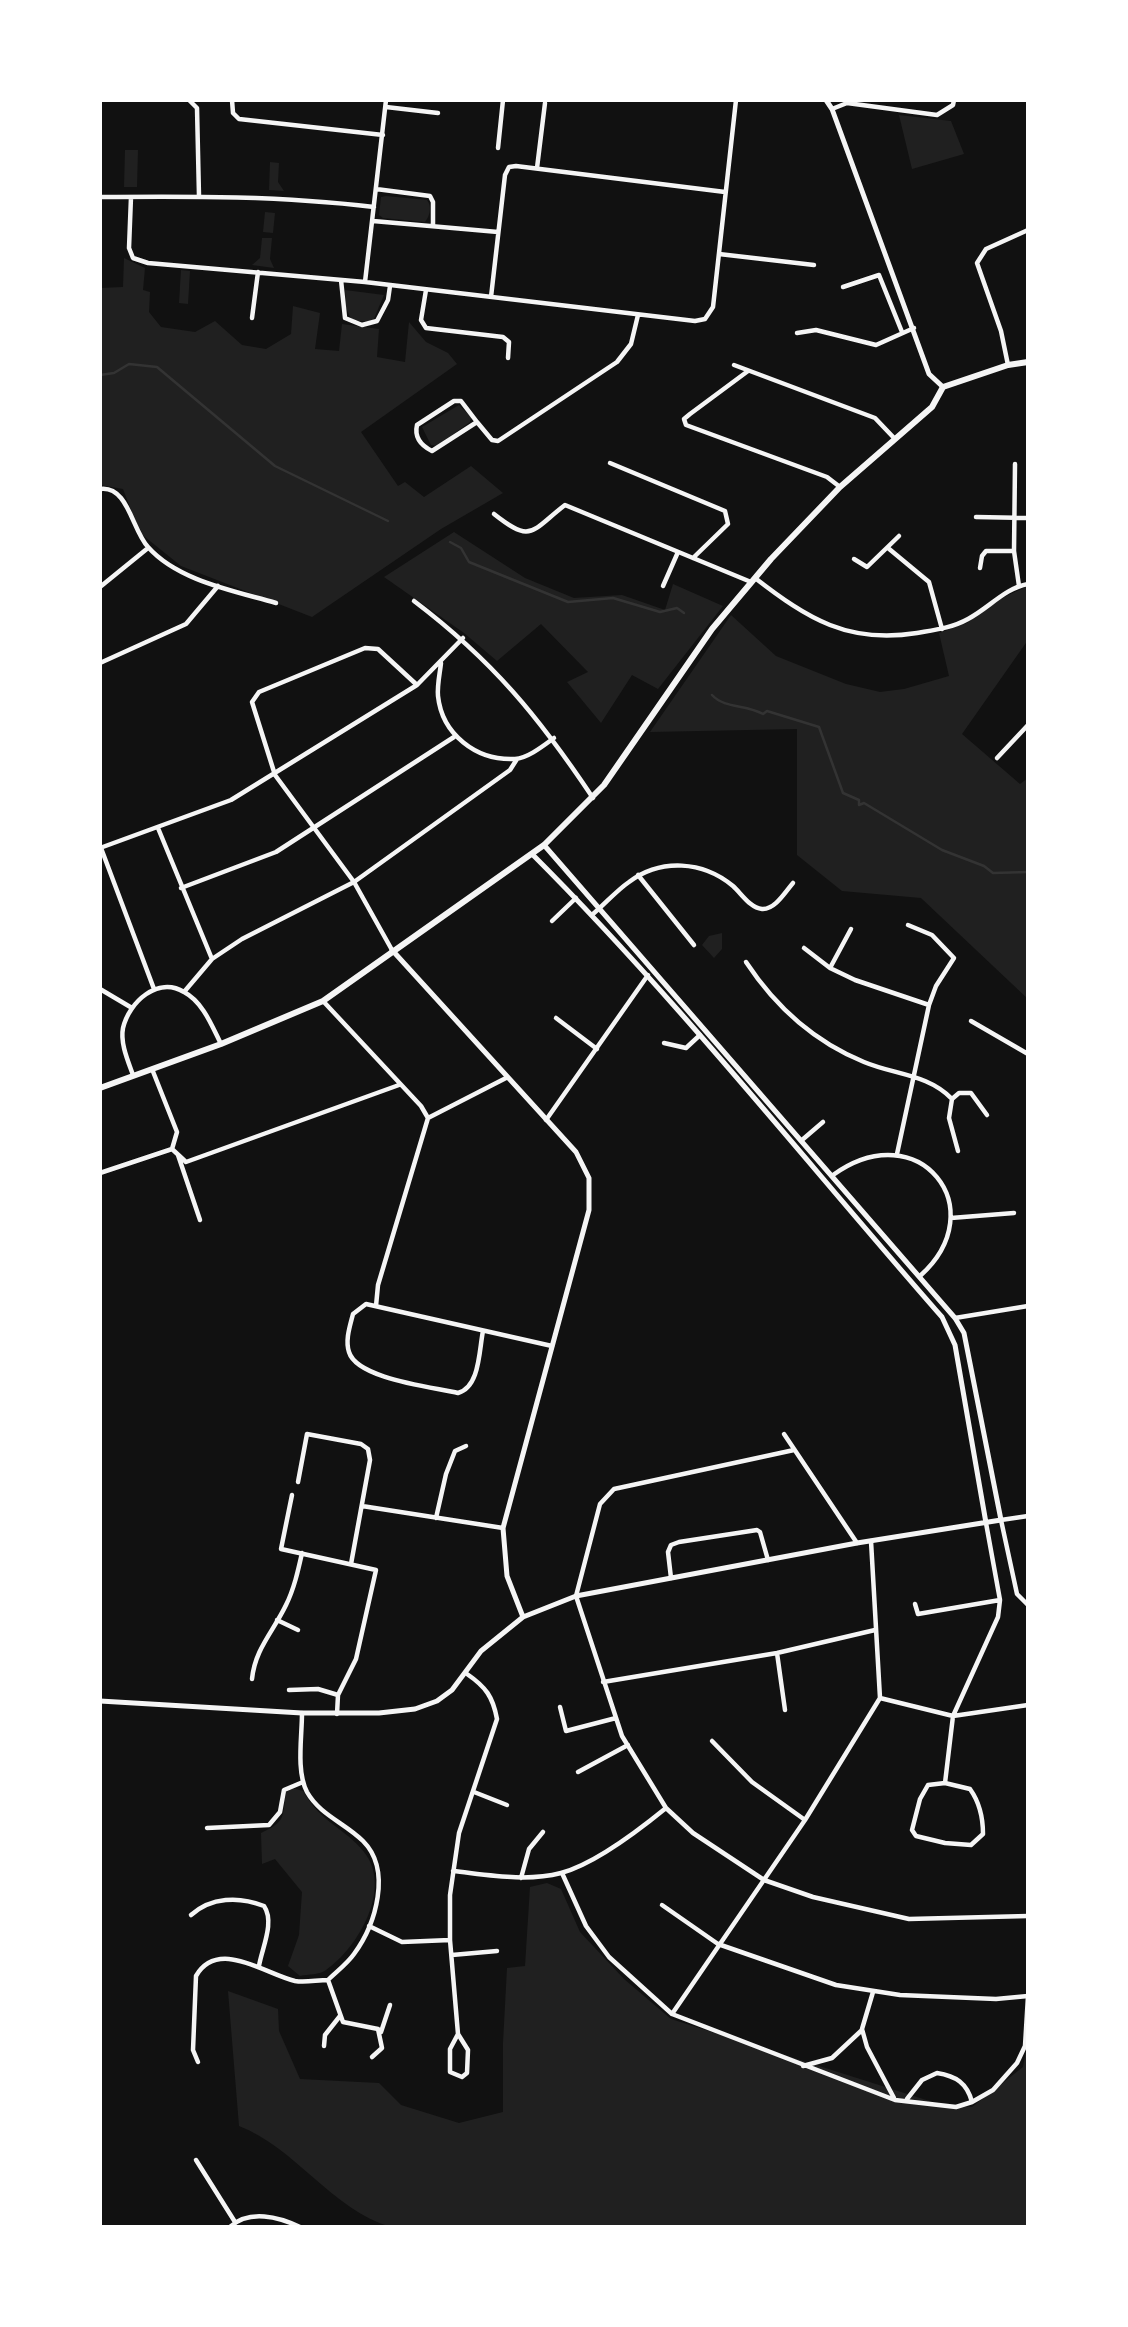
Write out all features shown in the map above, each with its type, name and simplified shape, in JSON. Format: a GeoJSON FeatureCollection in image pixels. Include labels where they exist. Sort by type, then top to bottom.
{"type":"FeatureCollection","features":[{"type":"Feature","properties":{"kind":"main road"},"geometry":{"type":"LineString","coordinates":[[100,1088],[221,1044],[323,1000],[544,845],[593,798],[704,639],[753,580],[841,487],[932,407],[943,387],[1008,365],[1028,362]]}},
{"type":"Feature","properties":{"kind":"street"},"geometry":{"type":"LineString","coordinates":[[189,100],[197,108],[199,196]]}},
{"type":"Feature","properties":{"kind":"street"},"geometry":{"type":"LineString","coordinates":[[232,100],[233,113],[239,118],[383,135]]}},
{"type":"Feature","properties":{"kind":"street"},"geometry":{"type":"LineString","coordinates":[[365,282],[386,100]]}},
{"type":"Feature","properties":{"kind":"street"},"geometry":{"type":"LineString","coordinates":[[498,148],[503,100]]}},
{"type":"Feature","properties":{"kind":"street"},"geometry":{"type":"LineString","coordinates":[[131,197],[130,248],[133,258],[148,263],[365,282],[695,321],[705,319],[713,307],[736,100]]}},
{"type":"Feature","properties":{"kind":"street"},"geometry":{"type":"LineString","coordinates":[[826,100],[832,109],[914,327],[929,374],[943,387]]}},
{"type":"Feature","properties":{"kind":"street"},"geometry":{"type":"LineString","coordinates":[[832,109],[847,103],[937,115],[953,105],[954,100]]}},
{"type":"Feature","properties":{"kind":"street"},"geometry":{"type":"LineString","coordinates":[[537,168],[545,103]]}},
{"type":"Feature","properties":{"kind":"street"},"geometry":{"type":"LineString","coordinates":[[386,107],[438,113]]}},
{"type":"Feature","properties":{"kind":"street"},"geometry":{"type":"LineString","coordinates":[[491,297],[505,175],[509,167],[725,191]]}},
{"type":"Feature","properties":{"kind":"street"},"geometry":{"type":"LineString","coordinates":[[376,189],[430,196],[433,202],[433,226]]}},
{"type":"Feature","properties":{"kind":"street"},"geometry":{"type":"LineString","coordinates":[[100,197],[199,196],[323,201],[374,207]]}},
{"type":"Feature","properties":{"kind":"street"},"geometry":{"type":"LineString","coordinates":[[373,221],[498,232]]}},
{"type":"Feature","properties":{"kind":"street"},"geometry":{"type":"LineString","coordinates":[[1008,365],[1001,331],[977,263],[986,249],[1028,230]]}},
{"type":"Feature","properties":{"kind":"street"},"geometry":{"type":"LineString","coordinates":[[719,254],[814,265]]}},
{"type":"Feature","properties":{"kind":"street"},"geometry":{"type":"LineString","coordinates":[[252,318],[258,272]]}},
{"type":"Feature","properties":{"kind":"street"},"geometry":{"type":"LineString","coordinates":[[843,287],[879,275],[902,332]]}},
{"type":"Feature","properties":{"kind":"street"},"geometry":{"type":"LineString","coordinates":[[341,280],[345,317],[362,325],[377,321],[388,300],[390,286]]}},
{"type":"Feature","properties":{"kind":"street"},"geometry":{"type":"LineString","coordinates":[[426,290],[421,320],[426,328],[503,337],[509,342],[508,358]]}},
{"type":"Feature","properties":{"kind":"street"},"geometry":{"type":"LineString","coordinates":[[477,422],[432,452],[425,448],[417,436],[417,425],[454,401],[461,401],[492,440],[498,441],[610,368],[631,344],[638,315]]}},
{"type":"Feature","properties":{"kind":"street"},"geometry":{"type":"LineString","coordinates":[[797,333],[816,330],[876,345],[914,327]]}},
{"type":"Feature","properties":{"kind":"street"},"geometry":{"type":"LineString","coordinates":[[734,365],[875,418],[895,439]]}},
{"type":"Feature","properties":{"kind":"street"},"geometry":{"type":"LineString","coordinates":[[748,371],[684,419],[686,425],[827,477],[841,487]]}},
{"type":"Feature","properties":{"kind":"street"},"geometry":{"type":"LineString","coordinates":[[610,463],[725,511],[728,524],[693,558]]}},
{"type":"Feature","properties":{"kind":"street"},"geometry":{"type":"LineString","coordinates":[[1015,464],[1014,551],[1018,586]]}},
{"type":"Feature","properties":{"kind":"street"},"geometry":{"type":"LineString","coordinates":[[100,489],[113,489],[121,496],[133,525],[148,548],[176,567],[218,586],[276,603]]}},
{"type":"Feature","properties":{"kind":"street"},"geometry":{"type":"LineString","coordinates":[[494,514],[519,533],[529,533],[565,505],[753,580],[813,618],[855,634],[886,637],[942,629],[966,620],[1018,586],[1028,584]]}},
{"type":"Feature","properties":{"kind":"street"},"geometry":{"type":"LineString","coordinates":[[976,517],[1028,518]]}},
{"type":"Feature","properties":{"kind":"street"},"geometry":{"type":"LineString","coordinates":[[854,559],[867,567],[900,536]]}},
{"type":"Feature","properties":{"kind":"street"},"geometry":{"type":"LineString","coordinates":[[100,587],[148,548]]}},
{"type":"Feature","properties":{"kind":"street"},"geometry":{"type":"LineString","coordinates":[[888,548],[929,582],[942,629]]}},
{"type":"Feature","properties":{"kind":"street"},"geometry":{"type":"LineString","coordinates":[[981,568],[982,556],[986,551],[1014,551]]}},
{"type":"Feature","properties":{"kind":"street"},"geometry":{"type":"LineString","coordinates":[[663,586],[678,552]]}},
{"type":"Feature","properties":{"kind":"street"},"geometry":{"type":"LineString","coordinates":[[100,663],[186,624],[218,586]]}},
{"type":"Feature","properties":{"kind":"street"},"geometry":{"type":"LineString","coordinates":[[414,601],[463,638],[521,696],[554,738],[593,798]]}},
{"type":"Feature","properties":{"kind":"street"},"geometry":{"type":"LineString","coordinates":[[154,989],[100,848],[231,800],[275,775],[417,685],[463,638]]}},
{"type":"Feature","properties":{"kind":"street"},"geometry":{"type":"LineString","coordinates":[[417,685],[385,655],[371,647],[259,692],[252,702],[275,775],[354,882],[392,950],[580,1158],[587,1171],[591,1192],[589,1210],[503,1528],[506,1576],[523,1617]]}},
{"type":"Feature","properties":{"kind":"street"},"geometry":{"type":"LineString","coordinates":[[441,662],[437,693],[441,712],[454,737],[476,752],[516,759]]}},
{"type":"Feature","properties":{"kind":"street"},"geometry":{"type":"LineString","coordinates":[[997,758],[1028,725]]}},
{"type":"Feature","properties":{"kind":"street"},"geometry":{"type":"LineString","coordinates":[[181,888],[276,852],[454,737]]}},
{"type":"Feature","properties":{"kind":"street"},"geometry":{"type":"LineString","coordinates":[[184,992],[212,959],[242,939],[354,882],[510,770],[516,759],[554,738]]}},
{"type":"Feature","properties":{"kind":"street"},"geometry":{"type":"LineString","coordinates":[[158,828],[212,959]]}},
{"type":"Feature","properties":{"kind":"street"},"geometry":{"type":"LineString","coordinates":[[544,845],[601,907],[955,1318],[964,1333],[1017,1594],[1028,1605]]}},
{"type":"Feature","properties":{"kind":"street"},"geometry":{"type":"LineString","coordinates":[[532,853],[593,914],[648,975],[947,1325],[955,1345],[1000,1600],[998,1617],[953,1716],[945,1783]]}},
{"type":"Feature","properties":{"kind":"street"},"geometry":{"type":"LineString","coordinates":[[593,914],[638,875],[671,866],[699,868],[726,881],[755,907],[763,909],[773,906],[793,883]]}},
{"type":"Feature","properties":{"kind":"street"},"geometry":{"type":"LineString","coordinates":[[638,875],[694,945]]}},
{"type":"Feature","properties":{"kind":"street"},"geometry":{"type":"LineString","coordinates":[[552,921],[576,898]]}},
{"type":"Feature","properties":{"kind":"street"},"geometry":{"type":"LineString","coordinates":[[897,1154],[929,1005],[954,958],[932,935],[908,925]]}},
{"type":"Feature","properties":{"kind":"street"},"geometry":{"type":"LineString","coordinates":[[830,968],[851,929]]}},
{"type":"Feature","properties":{"kind":"street"},"geometry":{"type":"LineString","coordinates":[[804,948],[830,968],[855,980],[929,1005]]}},
{"type":"Feature","properties":{"kind":"street"},"geometry":{"type":"LineString","coordinates":[[746,962],[791,1016],[818,1037],[863,1062],[913,1076],[940,1087],[952,1099]]}},
{"type":"Feature","properties":{"kind":"street"},"geometry":{"type":"LineString","coordinates":[[545,1120],[654,970]]}},
{"type":"Feature","properties":{"kind":"street"},"geometry":{"type":"LineString","coordinates":[[133,1076],[123,1037],[132,1008],[154,989],[166,987],[184,992],[202,1008],[221,1044]]}},
{"type":"Feature","properties":{"kind":"street"},"geometry":{"type":"LineString","coordinates":[[100,989],[132,1008]]}},
{"type":"Feature","properties":{"kind":"street"},"geometry":{"type":"LineString","coordinates":[[323,1000],[400,1086],[422,1106],[428,1118],[377,1285],[376,1306]]}},
{"type":"Feature","properties":{"kind":"street"},"geometry":{"type":"LineString","coordinates":[[556,1018],[597,1049]]}},
{"type":"Feature","properties":{"kind":"street"},"geometry":{"type":"LineString","coordinates":[[971,1021],[1028,1054]]}},
{"type":"Feature","properties":{"kind":"street"},"geometry":{"type":"LineString","coordinates":[[664,1043],[686,1048],[700,1035]]}},
{"type":"Feature","properties":{"kind":"street"},"geometry":{"type":"LineString","coordinates":[[710,1048],[717,1042]]}},
{"type":"Feature","properties":{"kind":"street"},"geometry":{"type":"LineString","coordinates":[[152,1068],[177,1132],[172,1149]]}},
{"type":"Feature","properties":{"kind":"street"},"geometry":{"type":"LineString","coordinates":[[428,1118],[506,1077]]}},
{"type":"Feature","properties":{"kind":"street"},"geometry":{"type":"LineString","coordinates":[[172,1149],[186,1161],[400,1086]]}},
{"type":"Feature","properties":{"kind":"street"},"geometry":{"type":"LineString","coordinates":[[958,1151],[948,1118],[952,1099],[959,1093],[971,1093],[987,1115]]}},
{"type":"Feature","properties":{"kind":"street"},"geometry":{"type":"LineString","coordinates":[[802,1140],[823,1122]]}},
{"type":"Feature","properties":{"kind":"street"},"geometry":{"type":"LineString","coordinates":[[100,1173],[172,1149]]}},
{"type":"Feature","properties":{"kind":"street"},"geometry":{"type":"LineString","coordinates":[[178,1154],[200,1220]]}},
{"type":"Feature","properties":{"kind":"street"},"geometry":{"type":"LineString","coordinates":[[825,1182],[863,1157],[897,1154],[919,1163],[937,1178],[948,1201],[951,1218],[944,1250],[913,1283]]}},
{"type":"Feature","properties":{"kind":"street"},"geometry":{"type":"LineString","coordinates":[[951,1218],[1014,1213]]}},
{"type":"Feature","properties":{"kind":"street"},"geometry":{"type":"LineString","coordinates":[[868,1233],[876,1225]]}},
{"type":"Feature","properties":{"kind":"street"},"geometry":{"type":"LineString","coordinates":[[483,1331],[473,1379],[464,1392],[458,1393],[386,1377],[355,1363],[348,1343],[352,1314],[358,1307],[366,1304],[552,1346]]}},
{"type":"Feature","properties":{"kind":"street"},"geometry":{"type":"LineString","coordinates":[[947,1325],[955,1318],[1028,1306]]}},
{"type":"Feature","properties":{"kind":"street"},"geometry":{"type":"LineString","coordinates":[[298,1482],[307,1434],[361,1444],[371,1456],[351,1564]]}},
{"type":"Feature","properties":{"kind":"street"},"geometry":{"type":"LineString","coordinates":[[784,1434],[857,1543]]}},
{"type":"Feature","properties":{"kind":"street"},"geometry":{"type":"LineString","coordinates":[[436,1518],[455,1451],[466,1446]]}},
{"type":"Feature","properties":{"kind":"street"},"geometry":{"type":"LineString","coordinates":[[794,1450],[614,1489],[600,1504],[576,1597],[603,1682],[628,1745],[666,1808],[693,1833],[764,1880],[845,1905],[909,1919],[1028,1916]]}},
{"type":"Feature","properties":{"kind":"street"},"geometry":{"type":"LineString","coordinates":[[292,1495],[281,1549],[376,1570],[356,1659],[338,1695],[337,1714]]}},
{"type":"Feature","properties":{"kind":"street"},"geometry":{"type":"LineString","coordinates":[[362,1506],[503,1528]]}},
{"type":"Feature","properties":{"kind":"street"},"geometry":{"type":"LineString","coordinates":[[100,1702],[337,1714],[415,1709],[436,1701],[467,1674],[481,1651],[523,1617],[576,1597],[857,1543],[1028,1516]]}},
{"type":"Feature","properties":{"kind":"street"},"geometry":{"type":"LineString","coordinates":[[671,1578],[667,1552],[671,1545],[679,1542],[757,1530],[769,1561]]}},
{"type":"Feature","properties":{"kind":"street"},"geometry":{"type":"LineString","coordinates":[[672,2014],[806,1820],[880,1698],[871,1541]]}},
{"type":"Feature","properties":{"kind":"street"},"geometry":{"type":"LineString","coordinates":[[252,1679],[254,1659],[293,1587],[302,1553]]}},
{"type":"Feature","properties":{"kind":"street"},"geometry":{"type":"LineString","coordinates":[[915,1604],[918,1614],[1000,1600]]}},
{"type":"Feature","properties":{"kind":"street"},"geometry":{"type":"LineString","coordinates":[[277,1620],[298,1630]]}},
{"type":"Feature","properties":{"kind":"street"},"geometry":{"type":"LineString","coordinates":[[603,1682],[778,1653],[875,1630]]}},
{"type":"Feature","properties":{"kind":"street"},"geometry":{"type":"LineString","coordinates":[[778,1653],[785,1710]]}},
{"type":"Feature","properties":{"kind":"street"},"geometry":{"type":"LineString","coordinates":[[458,2034],[450,2049],[450,2073],[462,2077],[467,2073],[468,2050],[458,2034],[450,1940],[453,1871],[460,1833],[497,1719],[494,1700],[484,1685],[467,1674]]}},
{"type":"Feature","properties":{"kind":"street"},"geometry":{"type":"LineString","coordinates":[[289,1690],[318,1689],[338,1695]]}},
{"type":"Feature","properties":{"kind":"street"},"geometry":{"type":"LineString","coordinates":[[880,1698],[953,1716],[1028,1704]]}},
{"type":"Feature","properties":{"kind":"street"},"geometry":{"type":"LineString","coordinates":[[560,1707],[566,1731],[616,1718]]}},
{"type":"Feature","properties":{"kind":"street"},"geometry":{"type":"LineString","coordinates":[[198,2062],[193,2050],[196,1976],[202,1967],[210,1961],[225,1960],[259,1966],[292,1980],[328,1980],[354,1955],[369,1926],[379,1890],[379,1870],[373,1852],[314,1803],[303,1782],[302,1713]]}},
{"type":"Feature","properties":{"kind":"street"},"geometry":{"type":"LineString","coordinates":[[712,1741],[752,1782],[806,1820]]}},
{"type":"Feature","properties":{"kind":"street"},"geometry":{"type":"LineString","coordinates":[[578,1772],[628,1745]]}},
{"type":"Feature","properties":{"kind":"street"},"geometry":{"type":"LineString","coordinates":[[206,1828],[268,1825],[280,1812],[284,1790],[303,1782]]}},
{"type":"Feature","properties":{"kind":"street"},"geometry":{"type":"LineString","coordinates":[[945,1783],[970,1789],[975,1797],[981,1812],[983,1834],[971,1845],[944,1843],[916,1836],[912,1830],[923,1791],[928,1785],[945,1783]]}},
{"type":"Feature","properties":{"kind":"street"},"geometry":{"type":"LineString","coordinates":[[474,1792],[507,1805]]}},
{"type":"Feature","properties":{"kind":"street"},"geometry":{"type":"LineString","coordinates":[[453,1871],[521,1878],[562,1873],[589,1860],[644,1826],[666,1808]]}},
{"type":"Feature","properties":{"kind":"street"},"geometry":{"type":"LineString","coordinates":[[521,1878],[529,1849],[543,1832]]}},
{"type":"Feature","properties":{"kind":"street"},"geometry":{"type":"LineString","coordinates":[[562,1873],[586,1926],[609,1957],[672,2014],[802,2066],[895,2100],[907,2099],[956,2107],[972,2102],[993,2090],[1017,2063],[1025,2046],[1028,1996],[996,1999],[873,1992],[836,1984],[718,1944],[662,1905]]}},
{"type":"Feature","properties":{"kind":"street"},"geometry":{"type":"LineString","coordinates":[[191,1915],[203,1904],[225,1900],[264,1906],[270,1914],[270,1922],[259,1966]]}},
{"type":"Feature","properties":{"kind":"street"},"geometry":{"type":"LineString","coordinates":[[369,1926],[402,1942],[450,1940]]}},
{"type":"Feature","properties":{"kind":"street"},"geometry":{"type":"LineString","coordinates":[[452,1955],[497,1951]]}},
{"type":"Feature","properties":{"kind":"street"},"geometry":{"type":"LineString","coordinates":[[328,1980],[343,2022],[378,2029],[381,2033]]}},
{"type":"Feature","properties":{"kind":"street"},"geometry":{"type":"LineString","coordinates":[[802,2066],[832,2058],[862,2029],[873,1992]]}},
{"type":"Feature","properties":{"kind":"street"},"geometry":{"type":"LineString","coordinates":[[372,2057],[382,2048],[381,2033],[390,2005]]}},
{"type":"Feature","properties":{"kind":"street"},"geometry":{"type":"LineString","coordinates":[[324,2046],[325,2035],[335,2026],[340,2015]]}},
{"type":"Feature","properties":{"kind":"street"},"geometry":{"type":"LineString","coordinates":[[862,2029],[876,2065],[895,2100]]}},
{"type":"Feature","properties":{"kind":"street"},"geometry":{"type":"LineString","coordinates":[[907,2099],[922,2080],[937,2073],[956,2078],[964,2084],[972,2102]]}},
{"type":"Feature","properties":{"kind":"street"},"geometry":{"type":"LineString","coordinates":[[196,2160],[235,2222]]}},
{"type":"Feature","properties":{"kind":"street"},"geometry":{"type":"LineString","coordinates":[[230,2227],[235,2222],[272,2217],[300,2227]]}},
{"type":"Feature","properties":{"kind":"shaded area"},"geometry":{"type":"Polygon","coordinates":[[[899,115],[951,121],[964,154],[912,169],[899,115]]]}},
{"type":"Feature","properties":{"kind":"shaded area"},"geometry":{"type":"Polygon","coordinates":[[[125,150],[138,150],[137,187],[124,187],[125,150]]]}},
{"type":"Feature","properties":{"kind":"shaded area"},"geometry":{"type":"Polygon","coordinates":[[[270,162],[279,163],[278,182],[284,191],[269,190],[270,162]]]}},
{"type":"Feature","properties":{"kind":"shaded area"},"geometry":{"type":"Polygon","coordinates":[[[381,197],[427,200],[430,208],[427,220],[383,218],[379,215],[381,197]]]}},
{"type":"Feature","properties":{"kind":"shaded area"},"geometry":{"type":"Polygon","coordinates":[[[265,212],[275,213],[273,233],[263,232],[265,212]]]}},
{"type":"Feature","properties":{"kind":"shaded area"},"geometry":{"type":"Polygon","coordinates":[[[262,238],[272,238],[270,259],[274,268],[252,265],[260,258],[262,238]]]}},
{"type":"Feature","properties":{"kind":"shaded area"},"geometry":{"type":"Polygon","coordinates":[[[124,258],[145,268],[143,290],[150,292],[149,312],[161,327],[195,332],[215,321],[242,345],[266,349],[291,334],[293,306],[320,313],[315,349],[339,351],[342,324],[379,329],[377,357],[405,362],[409,322],[426,342],[448,353],[457,364],[361,432],[398,486],[405,482],[424,497],[471,466],[503,493],[441,529],[312,617],[181,566],[140,533],[123,489],[100,485],[100,288],[123,287],[124,258]]]}},
{"type":"Feature","properties":{"kind":"shaded area"},"geometry":{"type":"Polygon","coordinates":[[[181,270],[190,271],[188,304],[179,303],[181,270]]]}},
{"type":"Feature","properties":{"kind":"shaded area"},"geometry":{"type":"Polygon","coordinates":[[[345,290],[384,295],[373,321],[352,321],[346,308],[345,290]]]}},
{"type":"Feature","properties":{"kind":"shaded area"},"geometry":{"type":"Polygon","coordinates":[[[459,405],[471,417],[470,422],[437,446],[431,445],[422,427],[459,405]]]}},
{"type":"Feature","properties":{"kind":"shaded area"},"geometry":{"type":"Polygon","coordinates":[[[454,532],[525,578],[574,598],[622,595],[665,610],[673,584],[723,606],[658,689],[632,675],[601,723],[567,682],[588,672],[541,624],[497,661],[464,633],[384,577],[454,532]]]}},
{"type":"Feature","properties":{"kind":"shaded area"},"geometry":{"type":"Polygon","coordinates":[[[1028,586],[1028,640],[962,734],[1020,784],[1028,778],[1028,999],[921,898],[842,891],[797,855],[797,729],[650,732],[731,615],[776,656],[846,684],[880,692],[904,689],[949,676],[939,633],[967,623],[1002,598],[1028,586]]]}},
{"type":"Feature","properties":{"kind":"shaded area"},"geometry":{"type":"Polygon","coordinates":[[[722,933],[722,949],[714,958],[702,945],[709,936],[722,933]]]}},
{"type":"Feature","properties":{"kind":"shaded area"},"geometry":{"type":"Polygon","coordinates":[[[292,1788],[303,1791],[325,1818],[364,1852],[372,1867],[375,1883],[368,1916],[350,1947],[323,1972],[300,1976],[288,1966],[299,1935],[302,1892],[275,1859],[262,1864],[261,1833],[275,1825],[282,1817],[286,1792],[292,1788]]]}},
{"type":"Feature","properties":{"kind":"shaded area"},"geometry":{"type":"Polygon","coordinates":[[[547,1883],[561,1889],[580,1932],[624,1979],[671,2019],[942,2105],[972,2107],[1023,2067],[1028,2040],[1028,2227],[391,2227],[350,2207],[278,2149],[239,2126],[228,1991],[278,2009],[279,2031],[300,2079],[379,2083],[401,2105],[459,2123],[503,2112],[507,1968],[525,1966],[530,1887],[547,1883]]]}},
{"type":"Feature","properties":{"kind":"waterway"},"geometry":{"type":"LineString","coordinates":[[100,375],[114,373],[129,364],[157,367],[275,466],[388,521]]}},
{"type":"Feature","properties":{"kind":"waterway"},"geometry":{"type":"LineString","coordinates":[[450,542],[461,548],[469,562],[568,602],[613,598],[660,612],[677,608],[684,613]]}},
{"type":"Feature","properties":{"kind":"waterway"},"geometry":{"type":"LineString","coordinates":[[712,695],[729,705],[763,714],[767,711],[819,727],[843,793],[859,800],[859,805],[864,803],[942,850],[984,866],[993,873],[1028,872]]}}]}
